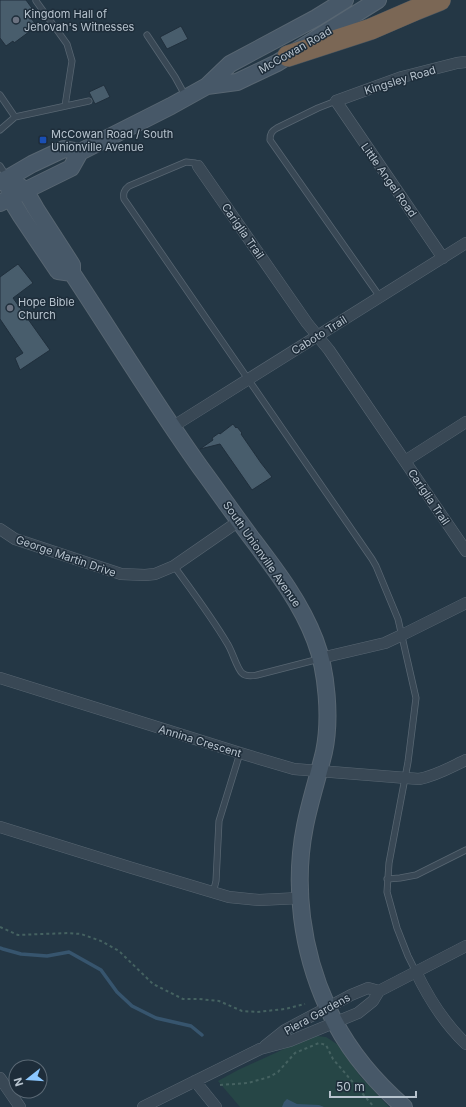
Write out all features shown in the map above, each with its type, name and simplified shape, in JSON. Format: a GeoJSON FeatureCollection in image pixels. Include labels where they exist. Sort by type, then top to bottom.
{"type":"FeatureCollection","features":[{"type":"Feature","properties":{"kind":"highway"},"geometry":{"type":"LineString","coordinates":[[288,56],[371,29],[440,0]]}},
{"type":"Feature","properties":{"kind":"street","name":"McCowan Road"},"geometry":{"type":"LineString","coordinates":[[80,152],[207,86],[230,64],[316,18],[345,0]]}},
{"type":"Feature","properties":{"kind":"street","name":"McCowan Road"},"geometry":{"type":"LineString","coordinates":[[207,86],[237,82],[277,63],[378,0]]}},
{"type":"Feature","properties":{"kind":"street","name":"Kingsley Road"},"geometry":{"type":"LineString","coordinates":[[336,101],[402,77],[466,62]]}},
{"type":"Feature","properties":{"kind":"street","name":"Little Angel Road"},"geometry":{"type":"LineString","coordinates":[[336,101],[443,258]]}},
{"type":"Feature","properties":{"kind":"street"},"geometry":{"type":"LineString","coordinates":[[5,200],[71,168],[80,152],[64,149],[32,164],[3,175],[5,200],[21,216],[58,271],[72,273]]}},
{"type":"Feature","properties":{"kind":"street","name":"Cariglia Trail"},"geometry":{"type":"LineString","coordinates":[[198,166],[317,336],[329,350],[466,551]]}},
{"type":"Feature","properties":{"kind":"street","name":"South Unionville Avenue"},"geometry":{"type":"LineString","coordinates":[[3,175],[25,190],[72,265],[72,273],[172,427],[278,573],[298,602],[306,618],[321,658],[327,702],[324,747],[303,834],[300,863],[300,898],[308,949],[315,975],[327,1007],[347,1042],[363,1064],[388,1092],[404,1107]]}},
{"type":"Feature","properties":{"kind":"street","name":"Caboto Trail"},"geometry":{"type":"LineString","coordinates":[[172,427],[466,243]]}},
{"type":"Feature","properties":{"kind":"street"},"geometry":{"type":"LineString","coordinates":[[404,461],[466,422]]}},
{"type":"Feature","properties":{"kind":"street","name":"George Martin Drive"},"geometry":{"type":"LineString","coordinates":[[0,530],[15,539],[121,574],[145,575],[155,574],[174,566],[239,521]]}},
{"type":"Feature","properties":{"kind":"street"},"geometry":{"type":"LineString","coordinates":[[321,658],[385,643],[466,603]]}},
{"type":"Feature","properties":{"kind":"street","name":"Annina Crescent"},"geometry":{"type":"LineString","coordinates":[[0,678],[294,769],[419,779],[440,773],[466,760]]}},
{"type":"Feature","properties":{"kind":"street"},"geometry":{"type":"LineString","coordinates":[[0,827],[229,897],[259,900],[300,898]]}},
{"type":"Feature","properties":{"kind":"street","name":"Piera Gardens"},"geometry":{"type":"LineString","coordinates":[[260,1049],[290,1041],[358,1013],[373,1001],[379,992],[466,946]]}},
{"type":"Feature","properties":{"kind":"street"},"geometry":{"type":"LineString","coordinates":[[416,972],[442,1017],[466,1044]]}},
{"type":"Feature","properties":{"kind":"street","name":"Piera Gardens"},"geometry":{"type":"LineString","coordinates":[[143,1107],[260,1049],[286,1030],[351,995],[368,988],[379,992]]}},
{"type":"Feature","properties":{"kind":"street"},"geometry":{"type":"LineString","coordinates":[[0,1078],[20,1107]]}},
{"type":"Feature","properties":{"kind":"street"},"geometry":{"type":"LineString","coordinates":[[195,1081],[216,1107]]}},
{"type":"Feature","properties":{"kind":"lane"},"geometry":{"type":"LineString","coordinates":[[36,1],[67,44],[72,61],[64,106]]}},
{"type":"Feature","properties":{"kind":"lane"},"geometry":{"type":"LineString","coordinates":[[147,35],[186,98]]}},
{"type":"Feature","properties":{"kind":"lane"},"geometry":{"type":"LineString","coordinates":[[0,95],[15,117]]}},
{"type":"Feature","properties":{"kind":"lane"},"geometry":{"type":"LineString","coordinates":[[0,130],[15,117],[89,101]]}},
{"type":"Feature","properties":{"kind":"lane"},"geometry":{"type":"LineString","coordinates":[[336,101],[277,128],[272,131],[270,140],[380,297]]}},
{"type":"Feature","properties":{"kind":"lane","name":"Cariglia Trail"},"geometry":{"type":"LineString","coordinates":[[198,166],[195,163],[186,162],[129,186],[125,189],[123,194],[124,199],[248,380]]}},
{"type":"Feature","properties":{"kind":"lane"},"geometry":{"type":"LineString","coordinates":[[248,380],[376,566],[398,619],[416,698],[408,762],[388,863],[387,892],[397,928],[416,972]]}},
{"type":"Feature","properties":{"kind":"lane"},"geometry":{"type":"LineString","coordinates":[[174,566],[219,630],[244,675],[257,675],[321,658]]}},
{"type":"Feature","properties":{"kind":"lane"},"geometry":{"type":"LineString","coordinates":[[213,893],[216,881],[219,821],[240,753]]}},
{"type":"Feature","properties":{"kind":"lane"},"geometry":{"type":"LineString","coordinates":[[387,879],[416,875],[466,850]]}},
{"type":"Feature","properties":{"kind":"path"},"geometry":{"type":"LineString","coordinates":[[0,927],[18,934],[81,934],[119,951],[153,984],[183,999],[219,1001],[242,1011],[257,1012],[286,1009],[305,1004]]}},
{"type":"Feature","properties":{"kind":"path"},"geometry":{"type":"LineString","coordinates":[[220,1085],[248,1083],[269,1077],[278,1072],[295,1053],[319,1043],[326,1045],[333,1059],[374,1107]]}},
{"type":"Feature","properties":{"kind":"green space"},"geometry":{"type":"Polygon","coordinates":[[[310,1037],[326,1037],[337,1044],[360,1076],[389,1107],[240,1107],[218,1081],[238,1070],[310,1037]]]}},
{"type":"Feature","properties":{"kind":"water"},"geometry":{"type":"Polygon","coordinates":[[[287,1099],[297,1104],[319,1105],[324,1107],[282,1107],[287,1099]]]}},
{"type":"Feature","properties":{"kind":"building","name":"Kingdom Hall of Jehovah's Witnesses"},"geometry":{"type":"Polygon","coordinates":[[[0,0],[26,0],[34,11],[28,14],[37,26],[14,43],[13,41],[6,46],[0,38],[0,0]]]}},
{"type":"Feature","properties":{"kind":"building"},"geometry":{"type":"Polygon","coordinates":[[[181,26],[188,39],[167,49],[160,37],[181,26]]]}},
{"type":"Feature","properties":{"kind":"building"},"geometry":{"type":"Polygon","coordinates":[[[104,85],[110,97],[95,104],[89,92],[104,85]]]}},
{"type":"Feature","properties":{"kind":"building","name":"Hope Bible Church"},"geometry":{"type":"Polygon","coordinates":[[[18,264],[33,283],[13,298],[50,350],[20,370],[15,358],[23,353],[0,319],[0,277],[18,264]]]}},
{"type":"Feature","properties":{"kind":"building"},"geometry":{"type":"Polygon","coordinates":[[[233,424],[242,433],[241,434],[272,477],[252,490],[220,444],[200,449],[213,440],[212,438],[233,424]]]}},
{"type":"Feature","properties":{"kind":"waterway"},"geometry":{"type":"LineString","coordinates":[[0,948],[21,954],[47,956],[69,952],[101,970],[117,992],[132,1006],[156,1018],[191,1026],[202,1035]]}},
{"type":"Feature","properties":{"kind":"place","name":"Kingdom Hall of Jehovah's Witnesses"},"geometry":{"type":"Point","coordinates":[16,20]}},
{"type":"Feature","properties":{"kind":"place","name":"McCowan Road / South Unionville Avenue"},"geometry":{"type":"Point","coordinates":[43,140]}},
{"type":"Feature","properties":{"kind":"place","name":"Hope Bible Church"},"geometry":{"type":"Point","coordinates":[10,308]}}]}
